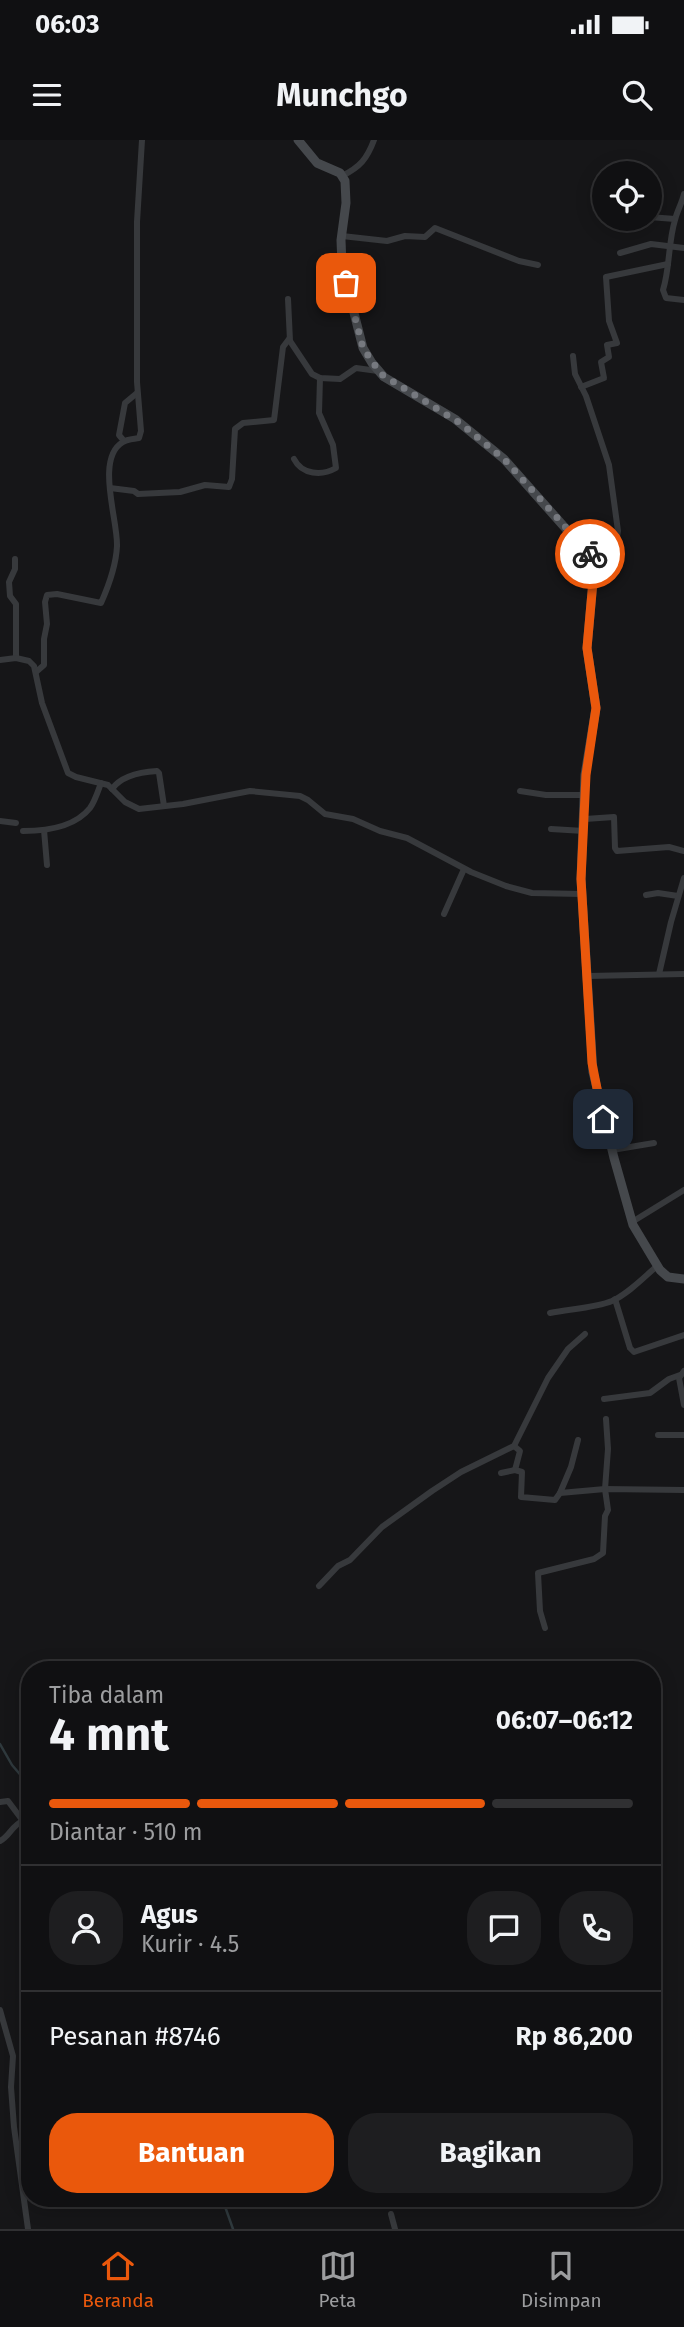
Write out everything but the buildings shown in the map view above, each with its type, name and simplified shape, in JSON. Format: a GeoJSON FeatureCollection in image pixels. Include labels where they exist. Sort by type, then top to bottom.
{"type":"FeatureCollection","features":[{"type":"Feature","properties":{"kind":"street"},"geometry":{"type":"LineString","coordinates":[[36,672],[44,665],[47,595],[73,597],[98,604],[103,600],[115,565],[117,542],[109,463],[124,441],[140,436],[137,393],[137,222],[142,140]]}},
{"type":"Feature","properties":{"kind":"street"},"geometry":{"type":"LineString","coordinates":[[298,140],[317,163],[342,176],[345,181],[346,203],[342,236],[344,275],[361,341],[378,371],[393,383],[460,423],[504,459],[579,541],[592,560],[594,570],[587,648],[596,708],[586,767],[582,894],[593,1072],[632,1222],[657,1266],[668,1277],[684,1279]]}},
{"type":"Feature","properties":{"kind":"street"},"geometry":{"type":"LineString","coordinates":[[342,176],[363,163],[374,140]]}},
{"type":"Feature","properties":{"kind":"street"},"geometry":{"type":"LineString","coordinates":[[684,194],[675,219],[668,276],[663,290],[664,296],[678,301],[684,300]]}},
{"type":"Feature","properties":{"kind":"street"},"geometry":{"type":"LineString","coordinates":[[662,218],[675,219]]}},
{"type":"Feature","properties":{"kind":"street"},"geometry":{"type":"LineString","coordinates":[[342,236],[387,242],[405,236],[425,237],[435,228],[519,261],[538,265]]}},
{"type":"Feature","properties":{"kind":"street"},"geometry":{"type":"LineString","coordinates":[[620,253],[651,244],[684,248]]}},
{"type":"Feature","properties":{"kind":"street"},"geometry":{"type":"LineString","coordinates":[[581,387],[604,378],[601,362],[609,357],[607,345],[617,343],[609,321],[606,277],[668,264]]}},
{"type":"Feature","properties":{"kind":"street"},"geometry":{"type":"LineString","coordinates":[[288,299],[289,339],[308,369],[320,378],[341,378],[356,368],[378,371]]}},
{"type":"Feature","properties":{"kind":"street"},"geometry":{"type":"LineString","coordinates":[[110,488],[138,494],[180,492],[205,485],[229,487],[232,479],[235,429],[243,424],[274,420],[283,347],[289,339]]}},
{"type":"Feature","properties":{"kind":"street"},"geometry":{"type":"LineString","coordinates":[[573,356],[575,374],[607,454],[618,531],[615,554],[592,560]]}},
{"type":"Feature","properties":{"kind":"street"},"geometry":{"type":"LineString","coordinates":[[294,459],[297,465],[308,473],[329,472],[336,468],[333,445],[319,413],[320,378]]}},
{"type":"Feature","properties":{"kind":"street"},"geometry":{"type":"LineString","coordinates":[[124,441],[119,435],[125,403],[137,393]]}},
{"type":"Feature","properties":{"kind":"street"},"geometry":{"type":"LineString","coordinates":[[15,559],[15,569],[9,582],[10,596],[16,604],[16,658]]}},
{"type":"Feature","properties":{"kind":"street"},"geometry":{"type":"LineString","coordinates":[[0,660],[16,658],[31,662],[65,769],[76,777],[101,783],[112,789],[135,808],[164,806],[250,791],[300,796],[325,814],[353,819],[380,831],[407,838],[489,880],[532,893],[582,894]]}},
{"type":"Feature","properties":{"kind":"street"},"geometry":{"type":"LineString","coordinates":[[112,789],[124,779],[157,771],[164,806]]}},
{"type":"Feature","properties":{"kind":"street"},"geometry":{"type":"LineString","coordinates":[[23,831],[44,830],[68,823],[86,812],[92,806],[101,783]]}},
{"type":"Feature","properties":{"kind":"street"},"geometry":{"type":"LineString","coordinates":[[520,791],[546,795],[585,794]]}},
{"type":"Feature","properties":{"kind":"street"},"geometry":{"type":"LineString","coordinates":[[585,819],[614,817],[617,851],[669,847],[684,851]]}},
{"type":"Feature","properties":{"kind":"street"},"geometry":{"type":"LineString","coordinates":[[0,821],[16,824]]}},
{"type":"Feature","properties":{"kind":"street"},"geometry":{"type":"LineString","coordinates":[[551,829],[584,831]]}},
{"type":"Feature","properties":{"kind":"street"},"geometry":{"type":"LineString","coordinates":[[44,830],[47,865]]}},
{"type":"Feature","properties":{"kind":"street"},"geometry":{"type":"LineString","coordinates":[[444,914],[464,869]]}},
{"type":"Feature","properties":{"kind":"street"},"geometry":{"type":"LineString","coordinates":[[659,974],[684,878]]}},
{"type":"Feature","properties":{"kind":"street"},"geometry":{"type":"LineString","coordinates":[[646,895],[658,893],[678,896]]}},
{"type":"Feature","properties":{"kind":"street"},"geometry":{"type":"LineString","coordinates":[[588,976],[684,974]]}},
{"type":"Feature","properties":{"kind":"street"},"geometry":{"type":"LineString","coordinates":[[612,1150],[654,1143]]}},
{"type":"Feature","properties":{"kind":"street"},"geometry":{"type":"LineString","coordinates":[[632,1222],[684,1190]]}},
{"type":"Feature","properties":{"kind":"street"},"geometry":{"type":"LineString","coordinates":[[550,1313],[603,1304],[615,1299],[657,1266]]}},
{"type":"Feature","properties":{"kind":"street"},"geometry":{"type":"LineString","coordinates":[[615,1299],[630,1348],[634,1352],[684,1335]]}},
{"type":"Feature","properties":{"kind":"street"},"geometry":{"type":"LineString","coordinates":[[319,1586],[338,1566],[350,1560],[382,1527],[432,1491],[461,1472],[514,1446],[544,1385],[568,1349],[585,1334]]}},
{"type":"Feature","properties":{"kind":"street"},"geometry":{"type":"LineString","coordinates":[[604,1399],[650,1393],[682,1373],[684,1405]]}},
{"type":"Feature","properties":{"kind":"street"},"geometry":{"type":"LineString","coordinates":[[545,1628],[540,1611],[537,1575],[601,1556],[608,1510],[606,1419]]}},
{"type":"Feature","properties":{"kind":"street"},"geometry":{"type":"LineString","coordinates":[[657,1435],[684,1436]]}},
{"type":"Feature","properties":{"kind":"street"},"geometry":{"type":"LineString","coordinates":[[501,1473],[515,1470],[523,1473],[523,1498],[553,1501],[560,1493],[571,1467],[578,1440]]}},
{"type":"Feature","properties":{"kind":"street"},"geometry":{"type":"LineString","coordinates":[[514,1446],[520,1451],[515,1470]]}},
{"type":"Feature","properties":{"kind":"street"},"geometry":{"type":"LineString","coordinates":[[560,1493],[606,1489],[684,1490]]}},
{"type":"Feature","properties":{"kind":"street"},"geometry":{"type":"LineString","coordinates":[[0,1802],[8,1801],[21,1818]]}},
{"type":"Feature","properties":{"kind":"street"},"geometry":{"type":"LineString","coordinates":[[0,1840],[6,1838],[12,1828],[21,1822]]}},
{"type":"Feature","properties":{"kind":"street"},"geometry":{"type":"LineString","coordinates":[[0,2010],[13,2056],[11,2087],[21,2178]]}},
{"type":"Feature","properties":{"kind":"street"},"geometry":{"type":"LineString","coordinates":[[25,2207],[28,2229]]}},
{"type":"Feature","properties":{"kind":"street"},"geometry":{"type":"LineString","coordinates":[[391,2214],[395,2229]]}},
{"type":"Feature","properties":{"kind":"waterway"},"geometry":{"type":"LineString","coordinates":[[0,1744],[21,1776]]}},
{"type":"Feature","properties":{"kind":"waterway"},"geometry":{"type":"LineString","coordinates":[[225,2207],[233,2229]]}},
{"type":"Feature","properties":{"kind":"way so far"},"geometry":{"type":"LineString","coordinates":[[346,283],[363,348],[381,374],[460,423],[504,459],[590,554]]}},
{"type":"Feature","properties":{"kind":"route"},"geometry":{"type":"LineString","coordinates":[[590,554],[594,570],[587,648],[596,708],[586,775],[581,879],[592,1063],[603,1119]]}}]}
